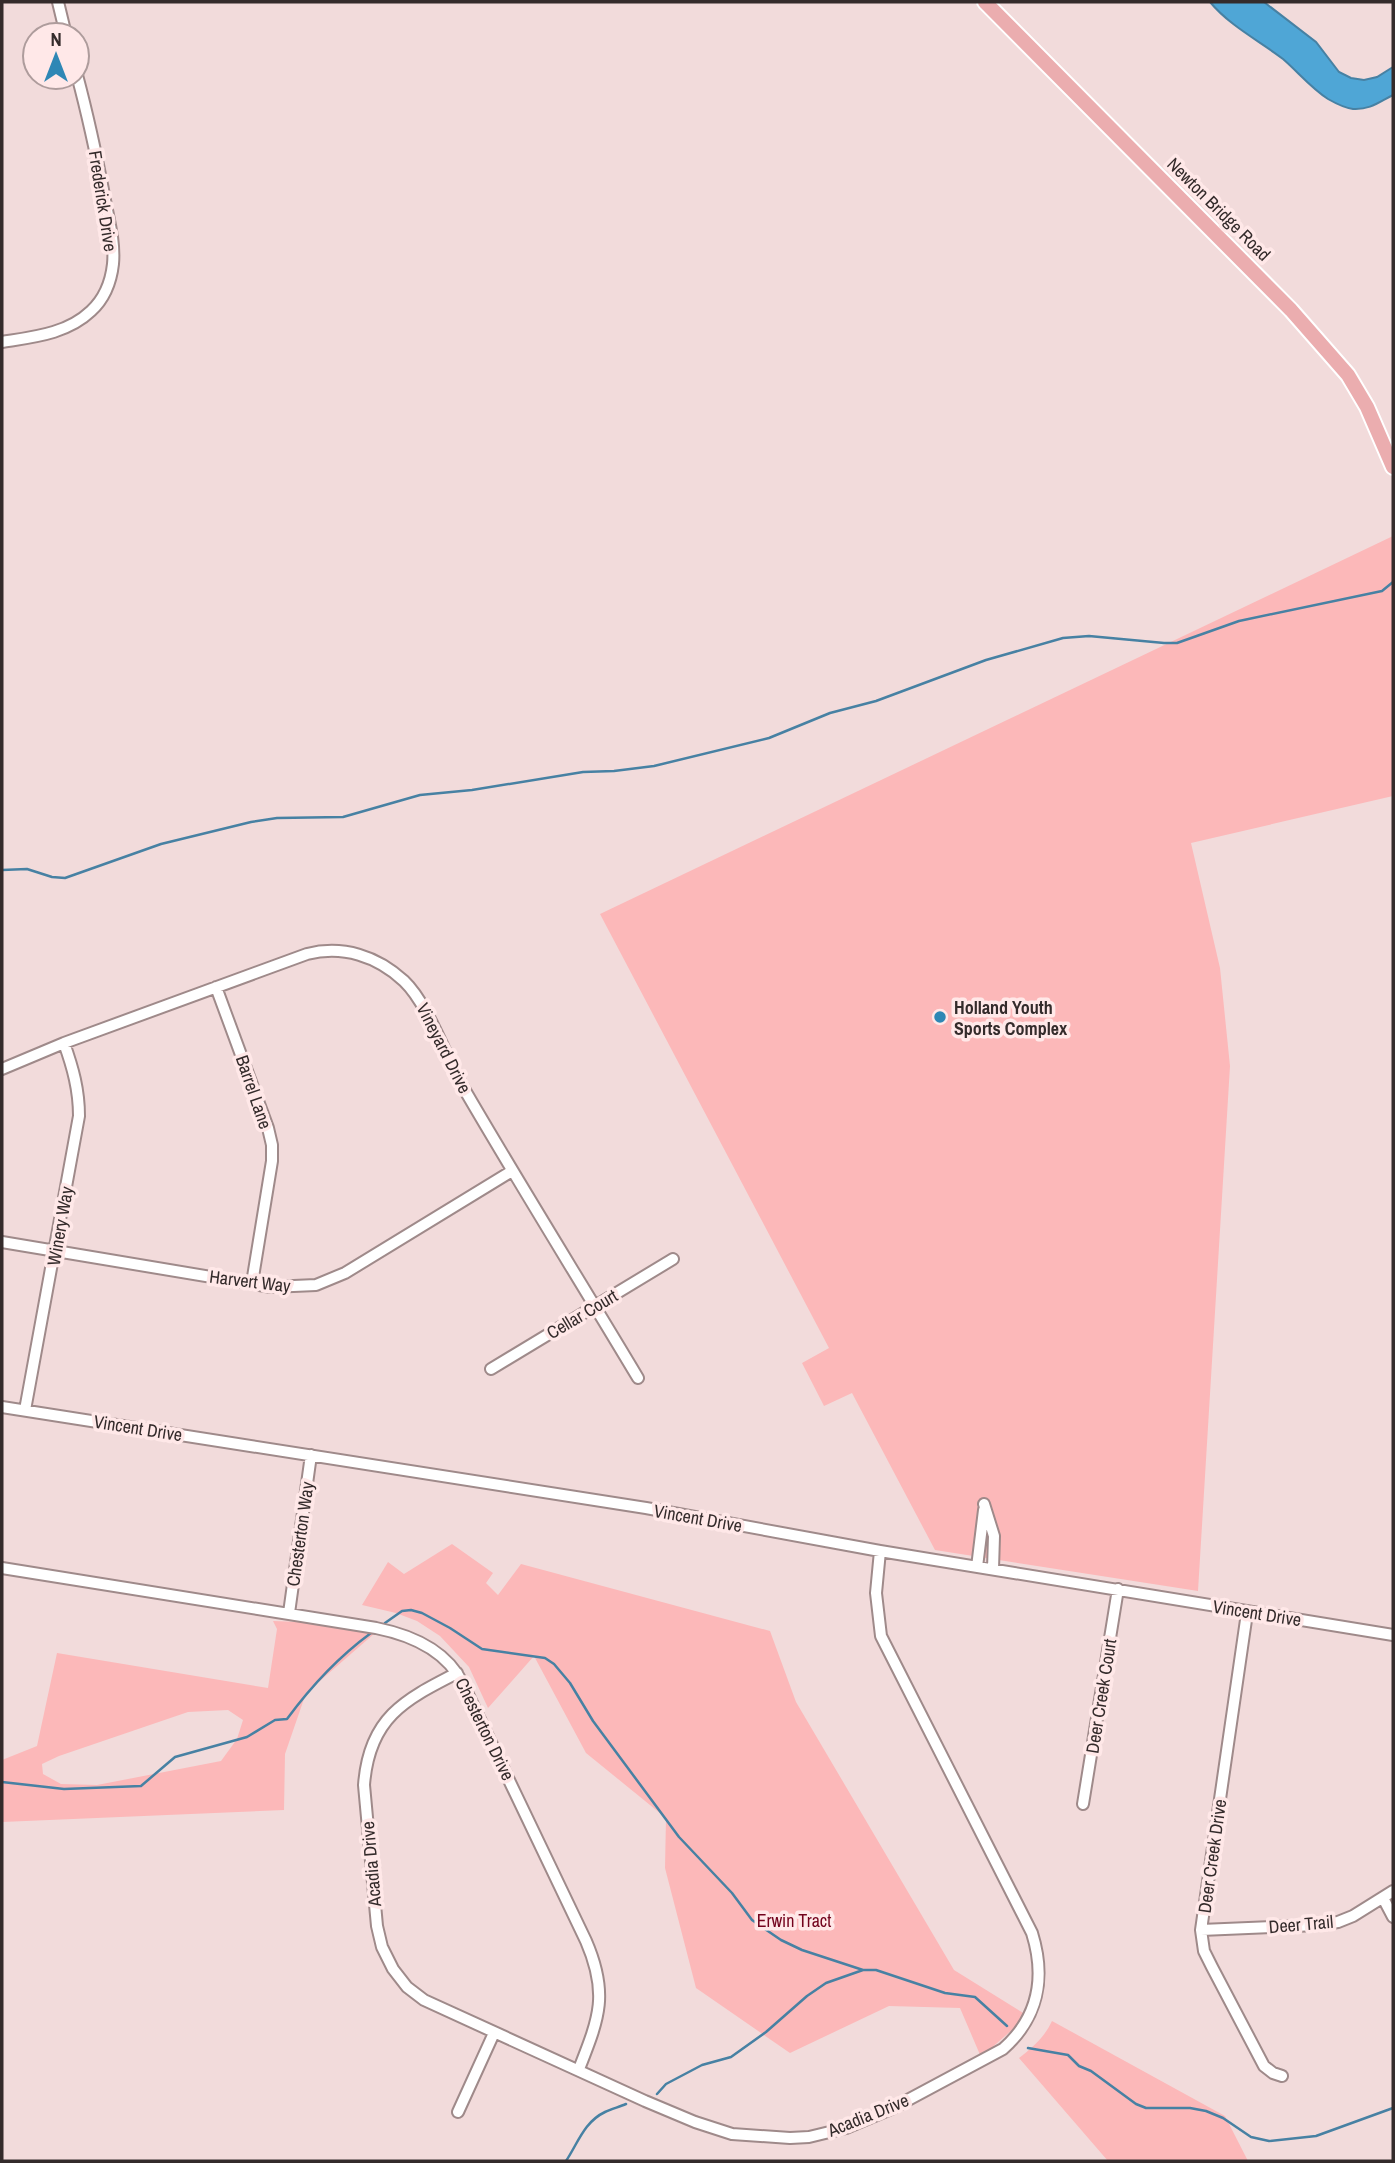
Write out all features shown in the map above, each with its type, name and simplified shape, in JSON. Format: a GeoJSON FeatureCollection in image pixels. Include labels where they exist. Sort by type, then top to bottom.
{"type":"FeatureCollection","features":[{"type":"Feature","properties":{"kind":"main road","name":"Newton Bridge Road"},"geometry":{"type":"LineString","coordinates":[[985,2],[1299,319],[1348,375],[1367,407],[1393,467]]}},
{"type":"Feature","properties":{"kind":"street"},"geometry":{"type":"LineString","coordinates":[[58,2],[63,21]]}},
{"type":"Feature","properties":{"kind":"street","name":"Frederick Drive"},"geometry":{"type":"LineString","coordinates":[[2,342],[40,336],[66,328],[78,321],[99,302],[111,278],[111,231],[81,91]]}},
{"type":"Feature","properties":{"kind":"street","name":"Vineyard Drive"},"geometry":{"type":"LineString","coordinates":[[2,1069],[64,1043],[319,951],[346,951],[384,965],[406,983],[420,1001],[445,1055],[512,1171],[638,1378]]}},
{"type":"Feature","properties":{"kind":"street","name":"Barrel Lane"},"geometry":{"type":"LineString","coordinates":[[216,987],[272,1145],[272,1161],[252,1283]]}},
{"type":"Feature","properties":{"kind":"street","name":"Winery Way"},"geometry":{"type":"LineString","coordinates":[[24,1410],[79,1116],[79,1096],[73,1067],[64,1043]]}},
{"type":"Feature","properties":{"kind":"street","name":"Harvert Way"},"geometry":{"type":"LineString","coordinates":[[2,1242],[271,1287],[316,1285],[345,1273],[512,1171]]}},
{"type":"Feature","properties":{"kind":"street","name":"Cellar Court"},"geometry":{"type":"LineString","coordinates":[[491,1369],[673,1259]]}},
{"type":"Feature","properties":{"kind":"street","name":"Vincent Drive"},"geometry":{"type":"LineString","coordinates":[[2,1407],[646,1508],[880,1551],[1393,1635]]}},
{"type":"Feature","properties":{"kind":"street","name":"Chesterton Way"},"geometry":{"type":"LineString","coordinates":[[289,1613],[311,1455]]}},
{"type":"Feature","properties":{"kind":"street"},"geometry":{"type":"LineString","coordinates":[[976,1567],[984,1504],[994,1536],[993,1569]]}},
{"type":"Feature","properties":{"kind":"street","name":"Acadia Drive"},"geometry":{"type":"LineString","coordinates":[[457,1672],[398,1706],[380,1728],[371,1748],[364,1785],[373,1896],[382,1947],[399,1979],[424,2000],[645,2101],[714,2129],[755,2137],[808,2137],[846,2128],[990,2058],[1014,2040],[1028,2020],[1039,1984],[1036,1945],[881,1636],[876,1602],[880,1551]]}},
{"type":"Feature","properties":{"kind":"street","name":"Chesterton Drive"},"geometry":{"type":"LineString","coordinates":[[2,1568],[376,1628],[405,1635],[435,1651],[457,1672],[575,1917],[598,1971],[598,2016],[579,2069]]}},
{"type":"Feature","properties":{"kind":"street","name":"Deer Creek Court"},"geometry":{"type":"LineString","coordinates":[[1083,1804],[1118,1589]]}},
{"type":"Feature","properties":{"kind":"street","name":"Deer Creek Drive"},"geometry":{"type":"LineString","coordinates":[[1247,1613],[1201,1930],[1204,1951],[1264,2066],[1282,2076]]}},
{"type":"Feature","properties":{"kind":"street"},"geometry":{"type":"LineString","coordinates":[[1388,1895],[1393,1917]]}},
{"type":"Feature","properties":{"kind":"street","name":"Deer Trail"},"geometry":{"type":"LineString","coordinates":[[1201,1930],[1338,1922],[1388,1895]]}},
{"type":"Feature","properties":{"kind":"street"},"geometry":{"type":"LineString","coordinates":[[458,2112],[494,2033]]}},
{"type":"Feature","properties":{"kind":"green space","name":"Holland Youth Sports Complex"},"geometry":{"type":"Polygon","coordinates":[[[1393,536],[1393,796],[1191,843],[1220,968],[1230,1066],[1198,1591],[935,1550],[852,1393],[824,1406],[802,1363],[829,1348],[600,914],[1393,536]]]}},
{"type":"Feature","properties":{"kind":"green space","name":"Erwin Tract"},"geometry":{"type":"Polygon","coordinates":[[[452,1544],[493,1573],[486,1583],[498,1595],[521,1564],[770,1631],[796,1702],[954,1970],[1028,2016],[981,2057],[960,2008],[889,2006],[790,2053],[696,1988],[665,1868],[666,1818],[586,1753],[534,1656],[488,1708],[469,1667],[440,1636],[417,1621],[362,1605],[388,1562],[404,1574],[452,1544]]]}},
{"type":"Feature","properties":{"kind":"green space"},"geometry":{"type":"Polygon","coordinates":[[[273,1621],[301,1622],[375,1633],[306,1693],[285,1754],[284,1810],[2,1822],[2,1760],[37,1746],[57,1653],[268,1688],[277,1629],[273,1621]],[[228,1710],[188,1712],[59,1756],[42,1764],[43,1774],[61,1784],[97,1785],[221,1761],[237,1739],[243,1720],[228,1710]]]}},
{"type":"Feature","properties":{"kind":"green space"},"geometry":{"type":"Polygon","coordinates":[[[1052,2021],[1225,2116],[1248,2161],[1108,2161],[1019,2058],[1038,2042],[1052,2021]]]}},
{"type":"Feature","properties":{"kind":"water"},"geometry":{"type":"Polygon","coordinates":[[[1210,2],[1264,2],[1316,42],[1339,72],[1351,78],[1364,80],[1377,77],[1393,67],[1393,95],[1359,109],[1347,108],[1328,99],[1283,59],[1226,18],[1210,2]]]}},
{"type":"Feature","properties":{"kind":"waterway"},"geometry":{"type":"LineString","coordinates":[[2,870],[27,869],[65,878],[161,844],[251,822],[277,818],[343,817],[420,795],[472,790],[583,772],[654,766],[769,738],[830,713],[876,701],[986,660],[1063,638],[1089,636],[1177,643],[1239,621],[1382,591],[1393,582]]}},
{"type":"Feature","properties":{"kind":"waterway"},"geometry":{"type":"LineString","coordinates":[[385,1623],[402,1611],[411,1610],[450,1628],[482,1649],[545,1658],[554,1664],[570,1683],[593,1721],[679,1837],[732,1893],[752,1920],[781,1940],[802,1950],[863,1970],[876,1970],[945,1993],[975,1997],[1007,2026]]}},
{"type":"Feature","properties":{"kind":"waterway"},"geometry":{"type":"LineString","coordinates":[[2,1782],[64,1789],[141,1786],[175,1757],[247,1737],[275,1720],[287,1719],[326,1673],[371,1633]]}},
{"type":"Feature","properties":{"kind":"waterway"},"geometry":{"type":"LineString","coordinates":[[657,2094],[666,2084],[702,2065],[731,2057],[826,1983],[863,1970]]}},
{"type":"Feature","properties":{"kind":"waterway"},"geometry":{"type":"LineString","coordinates":[[1028,2048],[1068,2055],[1079,2066],[1091,2071],[1136,2104],[1146,2108],[1190,2108],[1206,2111],[1223,2118],[1251,2137],[1269,2141],[1316,2136],[1393,2108]]}},
{"type":"Feature","properties":{"kind":"waterway"},"geometry":{"type":"LineString","coordinates":[[566,2161],[592,2121],[605,2112],[626,2104]]}},
{"type":"Feature","properties":{"kind":"place","name":"Holland Youth Sports Complex"},"geometry":{"type":"Point","coordinates":[940,1017]}}]}
